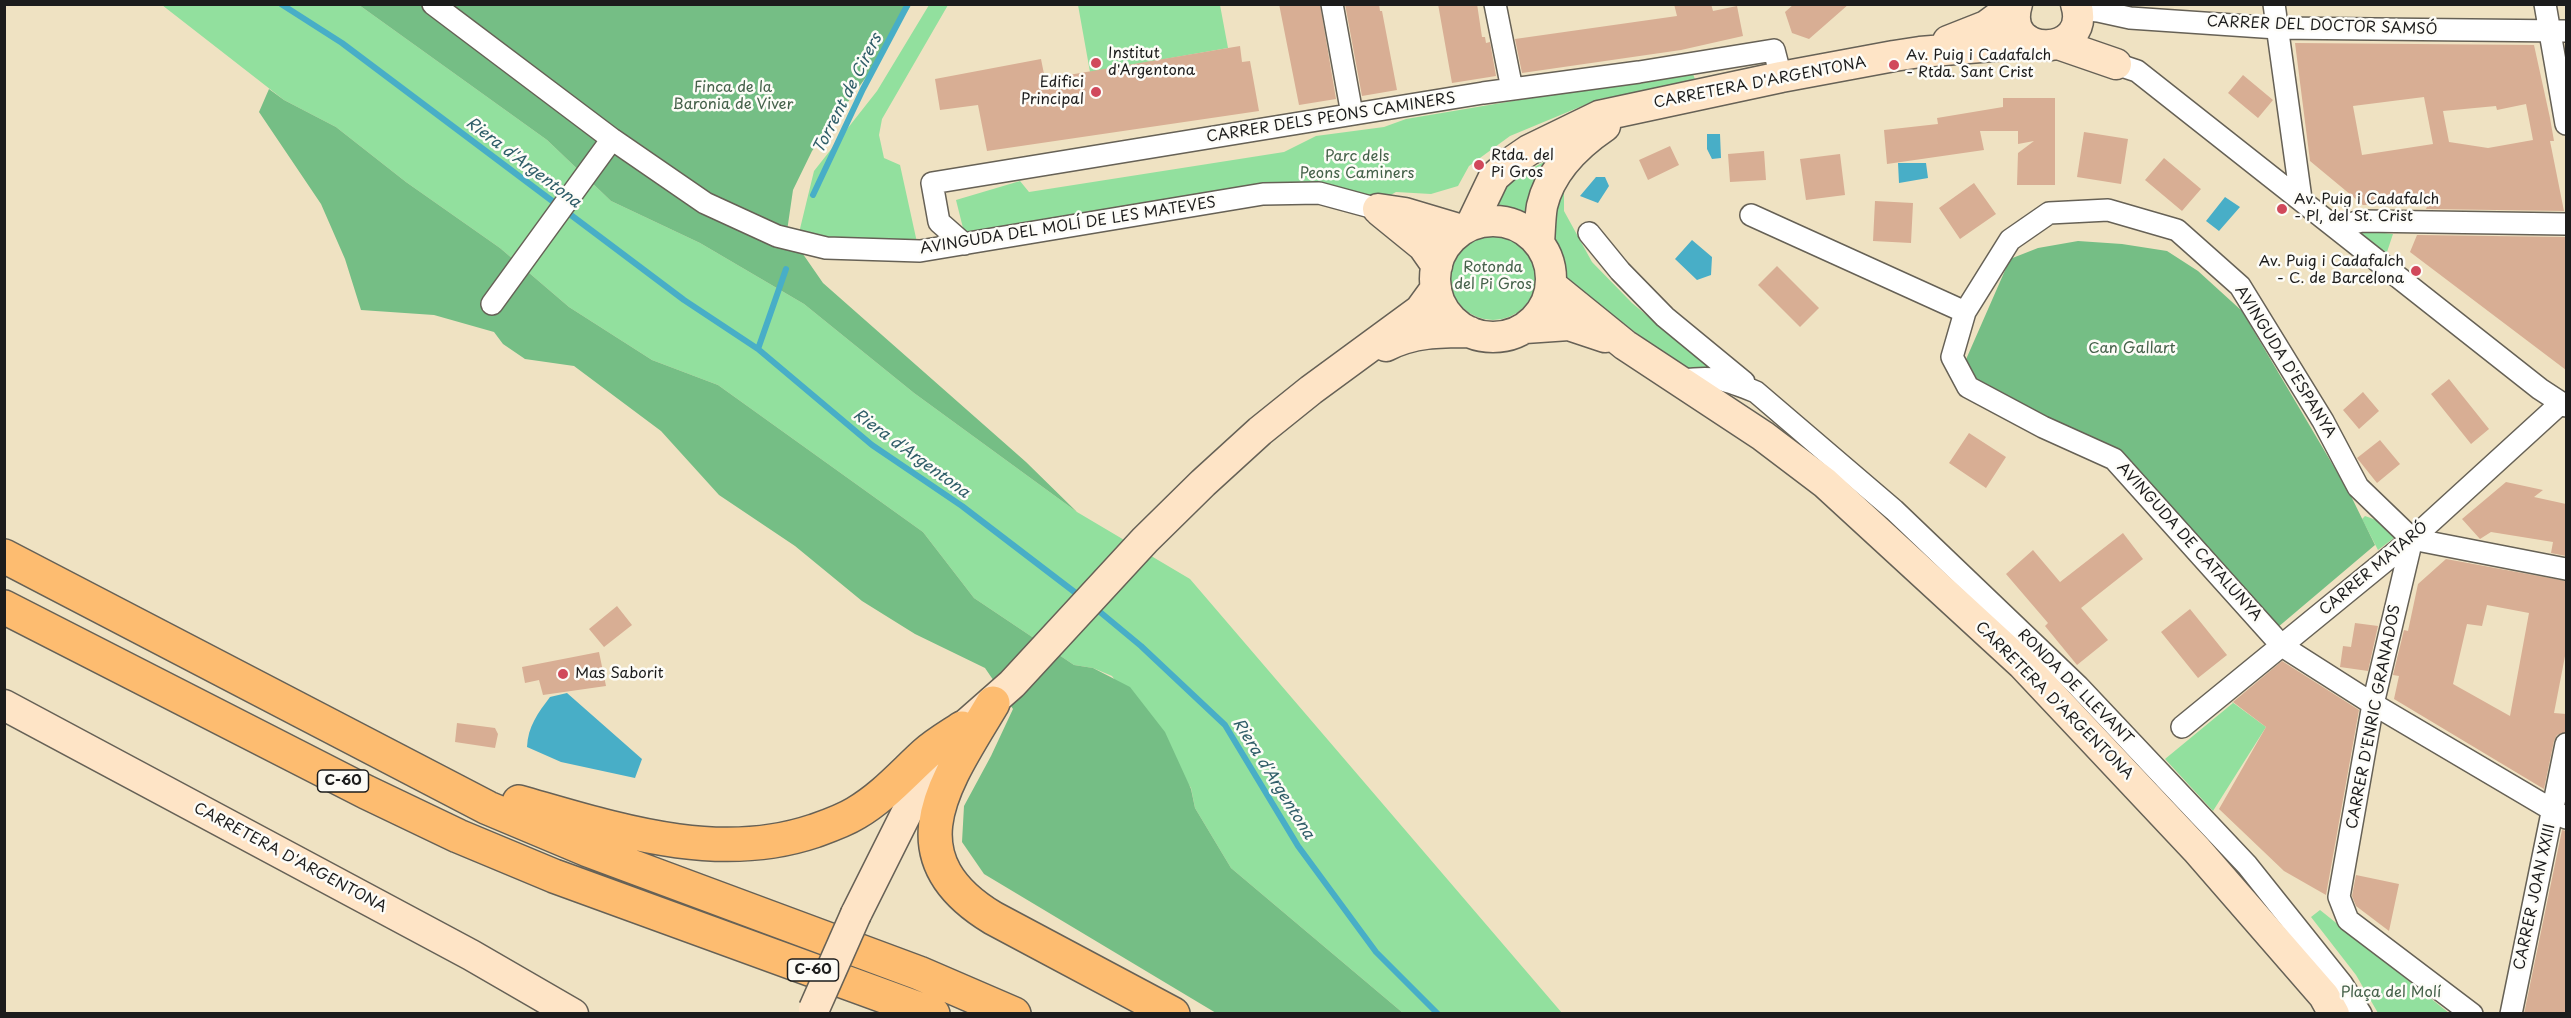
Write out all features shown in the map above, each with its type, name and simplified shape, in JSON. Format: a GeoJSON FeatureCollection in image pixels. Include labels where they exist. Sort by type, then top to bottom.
{"type":"FeatureCollection","features":[{"type":"Feature","properties":{"kind":"highway","name":"C-60"},"geometry":{"type":"LineString","coordinates":[[4,556],[488,808],[588,850],[919,973],[1014,1014]]}},
{"type":"Feature","properties":{"kind":"highway","name":"C-60"},"geometry":{"type":"LineString","coordinates":[[4,607],[366,792],[458,836],[554,876],[933,1014]]}},
{"type":"Feature","properties":{"kind":"highway"},"geometry":{"type":"LineString","coordinates":[[1002,693],[959,761],[936,810],[934,832],[937,851],[954,886],[966,899],[993,918],[1173,1014]]}},
{"type":"Feature","properties":{"kind":"highway"},"geometry":{"type":"LineString","coordinates":[[417,773],[468,784],[610,828],[667,840],[697,844],[764,843],[802,835],[854,814],[887,792],[926,753],[962,728]]}},
{"type":"Feature","properties":{"kind":"highway"},"geometry":{"type":"LineString","coordinates":[[694,928],[742,959],[871,1014]]}},
{"type":"Feature","properties":{"kind":"street","name":"AVINGUDA DEL MOLÍ DE LES MATEVES"},"geometry":{"type":"LineString","coordinates":[[434,4],[612,139],[705,203],[777,236],[826,248],[920,251],[1263,194],[1319,193],[1377,209]]}},
{"type":"Feature","properties":{"kind":"street"},"geometry":{"type":"LineString","coordinates":[[1332,4],[1353,114]]}},
{"type":"Feature","properties":{"kind":"street"},"geometry":{"type":"LineString","coordinates":[[1495,4],[1512,89]]}},
{"type":"Feature","properties":{"kind":"street"},"geometry":{"type":"LineString","coordinates":[[2016,4],[2016,23],[2026,39],[2038,46],[2058,45],[2137,71],[2564,404]]}},
{"type":"Feature","properties":{"kind":"street","name":"CARRETERA D'ARGENTONA"},"geometry":{"type":"LineString","coordinates":[[1920,52],[1986,26],[2016,4]]}},
{"type":"Feature","properties":{"kind":"street"},"geometry":{"type":"LineString","coordinates":[[2274,4],[2301,199]]}},
{"type":"Feature","properties":{"kind":"street"},"geometry":{"type":"LineString","coordinates":[[2545,4],[2559,31],[2566,123]]}},
{"type":"Feature","properties":{"kind":"street"},"geometry":{"type":"LineString","coordinates":[[2058,45],[2071,35],[2077,11]]}},
{"type":"Feature","properties":{"kind":"street"},"geometry":{"type":"LineString","coordinates":[[2077,11],[2116,64]]}},
{"type":"Feature","properties":{"kind":"street","name":"CARRER DEL DOCTOR SAMSÓ"},"geometry":{"type":"LineString","coordinates":[[2077,11],[2098,11],[2130,18],[2277,28],[2559,31]]}},
{"type":"Feature","properties":{"kind":"street","name":"CARRETERA D'ARGENTONA"},"geometry":{"type":"LineString","coordinates":[[1466,228],[1494,177],[1510,163],[1529,150],[1599,116],[1781,77],[1920,52],[2005,45],[2026,39]]}},
{"type":"Feature","properties":{"kind":"street","name":"CARRER DELS PEONS CAMINERS"},"geometry":{"type":"LineString","coordinates":[[964,244],[939,222],[932,183],[1353,114],[1774,50],[1781,77]]}},
{"type":"Feature","properties":{"kind":"street","name":"CARRETERA D'ARGENTONA"},"geometry":{"type":"LineString","coordinates":[[1539,243],[1542,205],[1550,187],[1573,151],[1605,125],[1636,108]]}},
{"type":"Feature","properties":{"kind":"street"},"geometry":{"type":"LineString","coordinates":[[492,304],[612,139]]}},
{"type":"Feature","properties":{"kind":"street"},"geometry":{"type":"LineString","coordinates":[[1377,209],[1405,213],[1466,228]]}},
{"type":"Feature","properties":{"kind":"street"},"geometry":{"type":"LineString","coordinates":[[1377,209],[1423,246],[1436,277],[1441,304],[1450,317],[1470,332]]}},
{"type":"Feature","properties":{"kind":"street","name":"AVINGUDA D'ESPANYA"},"geometry":{"type":"LineString","coordinates":[[1965,312],[2010,240],[2049,213],[2108,210],[2177,230],[2240,286],[2323,421],[2358,487],[2412,539]]}},
{"type":"Feature","properties":{"kind":"street"},"geometry":{"type":"LineString","coordinates":[[1751,215],[1965,312]]}},
{"type":"Feature","properties":{"kind":"street"},"geometry":{"type":"LineString","coordinates":[[812,1011],[856,914],[920,786],[962,728],[1002,693],[1145,540],[1260,431],[1311,390],[1351,363],[1420,310],[1436,277],[1446,246],[1466,228],[1492,221],[1510,223],[1526,231],[1539,243],[1549,263],[1551,285],[1542,310],[1525,328]]}},
{"type":"Feature","properties":{"kind":"street"},"geometry":{"type":"LineString","coordinates":[[2336,226],[2361,221],[2566,224]]}},
{"type":"Feature","properties":{"kind":"street","name":"RONDA DE LLEVANT"},"geometry":{"type":"LineString","coordinates":[[1589,233],[1620,271],[1665,317],[1894,510],[2078,686],[2247,865],[2342,984],[2361,1014]]}},
{"type":"Feature","properties":{"kind":"street"},"geometry":{"type":"LineString","coordinates":[[1551,285],[1625,345]]}},
{"type":"Feature","properties":{"kind":"street","name":"AVINGUDA DE CATALUNYA"},"geometry":{"type":"LineString","coordinates":[[1965,312],[1952,357],[1968,387],[2043,427],[2114,459],[2282,646],[2373,704],[2560,814]]}},
{"type":"Feature","properties":{"kind":"street"},"geometry":{"type":"LineString","coordinates":[[1351,363],[1406,336],[1434,332],[1470,332],[1498,337],[1525,328],[1569,325],[1625,345]]}},
{"type":"Feature","properties":{"kind":"street","name":"CARRETERA D'ARGENTONA"},"geometry":{"type":"LineString","coordinates":[[1625,345],[1682,380],[1763,436],[1825,483],[2022,664],[2198,850],[2324,996],[2334,1014]]}},
{"type":"Feature","properties":{"kind":"street","name":"RONDA DE LLEVANT"},"geometry":{"type":"LineString","coordinates":[[1682,380],[1710,377],[1730,381],[1756,392]]}},
{"type":"Feature","properties":{"kind":"street","name":"CARRER MATARÓ"},"geometry":{"type":"LineString","coordinates":[[2182,727],[2412,539],[2564,404]]}},
{"type":"Feature","properties":{"kind":"street"},"geometry":{"type":"LineString","coordinates":[[2412,539],[2566,570]]}},
{"type":"Feature","properties":{"kind":"street","name":"CARRER D'ENRIC GRANADOS"},"geometry":{"type":"LineString","coordinates":[[2412,539],[2373,704],[2339,897],[2348,920],[2472,1014]]}},
{"type":"Feature","properties":{"kind":"street","name":"CARRETERA D'ARGENTONA"},"geometry":{"type":"LineString","coordinates":[[4,705],[462,950],[573,1014]]}},
{"type":"Feature","properties":{"kind":"street","name":"CARRER JOAN XXIII"},"geometry":{"type":"LineString","coordinates":[[2511,1014],[2560,814],[2566,744]]}},
{"type":"Feature","properties":{"kind":"green space"},"geometry":{"type":"Polygon","coordinates":[[[162,5],[359,5],[547,140],[611,201],[700,243],[804,304],[914,393],[1077,512],[1190,579],[1562,1013],[1403,1013],[1231,868],[1195,808],[1191,788],[1112,676],[1093,668],[1074,665],[974,598],[923,532],[718,385],[652,360],[569,307],[500,248],[406,182],[336,127],[284,100],[162,5]]]}},
{"type":"Feature","properties":{"kind":"green space","name":"Finca de la Baronia de Viver"},"geometry":{"type":"Polygon","coordinates":[[[359,5],[911,5],[872,69],[812,151],[793,190],[787,231],[823,283],[1026,462],[1077,512],[914,393],[804,304],[700,243],[611,201],[547,140],[359,5]]]}},
{"type":"Feature","properties":{"kind":"green space"},"geometry":{"type":"Polygon","coordinates":[[[929,5],[948,5],[882,119],[879,135],[884,158],[900,165],[918,247],[798,237],[814,171],[877,91],[929,5]]]}},
{"type":"Feature","properties":{"kind":"green space"},"geometry":{"type":"Polygon","coordinates":[[[1078,5],[1220,5],[1228,48],[1090,72],[1078,5]]]}},
{"type":"Feature","properties":{"kind":"green space","name":"Parc dels Peons Caminers"},"geometry":{"type":"Polygon","coordinates":[[[1693,74],[1696,82],[1599,99],[1510,136],[1469,166],[1458,186],[1431,194],[1396,192],[1373,205],[1318,187],[965,236],[956,200],[1020,181],[1029,192],[1284,152],[1316,136],[1384,127],[1406,119],[1602,86],[1693,74]]]}},
{"type":"Feature","properties":{"kind":"green space"},"geometry":{"type":"Polygon","coordinates":[[[269,89],[284,100],[336,127],[406,182],[500,248],[569,307],[652,360],[718,385],[923,532],[974,598],[1074,665],[1093,668],[1130,687],[1165,732],[1191,789],[1195,808],[1231,868],[1403,1013],[1216,1013],[984,874],[962,842],[964,806],[1013,709],[985,668],[915,634],[862,601],[795,546],[719,495],[661,431],[574,366],[525,359],[503,344],[494,332],[434,315],[361,310],[345,259],[321,204],[259,112],[269,89]]]}},
{"type":"Feature","properties":{"kind":"green space"},"geometry":{"type":"Polygon","coordinates":[[[1548,160],[1534,227],[1517,212],[1494,214],[1501,194],[1513,180],[1548,160]]]}},
{"type":"Feature","properties":{"kind":"green space"},"geometry":{"type":"Polygon","coordinates":[[[1564,175],[1564,211],[1592,262],[1632,303],[1714,372],[1687,371],[1607,311],[1564,275],[1555,250],[1548,241],[1564,175]]]}},
{"type":"Feature","properties":{"kind":"green space"},"geometry":{"type":"Polygon","coordinates":[[[2342,228],[2393,234],[2384,261],[2342,228]]]}},
{"type":"Feature","properties":{"kind":"green space","name":"Rotonda del Pi Gros"},"geometry":{"type":"Polygon","coordinates":[[[1493,234],[1517,241],[1529,253],[1536,277],[1529,301],[1517,313],[1493,320],[1469,313],[1457,301],[1450,277],[1457,253],[1469,241],[1493,234]]]}},
{"type":"Feature","properties":{"kind":"green space","name":"Can Gallart"},"geometry":{"type":"Polygon","coordinates":[[[2078,241],[2122,244],[2167,251],[2198,271],[2242,311],[2350,494],[2375,545],[2271,633],[2121,453],[1968,387],[1964,364],[2010,259],[2038,248],[2078,241]]]}},
{"type":"Feature","properties":{"kind":"green space"},"geometry":{"type":"Polygon","coordinates":[[[2365,516],[2393,526],[2402,532],[2378,550],[2362,519],[2365,516]]]}},
{"type":"Feature","properties":{"kind":"green space"},"geometry":{"type":"Polygon","coordinates":[[[2228,699],[2266,727],[2213,811],[2165,759],[2233,703],[2228,699]]]}},
{"type":"Feature","properties":{"kind":"green space","name":"Plaça del Molí"},"geometry":{"type":"Polygon","coordinates":[[[2320,910],[2449,1013],[2378,1013],[2356,975],[2311,917],[2320,910]]]}},
{"type":"Feature","properties":{"kind":"water"},"geometry":{"type":"Polygon","coordinates":[[[1707,134],[1720,134],[1721,158],[1712,159],[1707,149],[1707,134]]]}},
{"type":"Feature","properties":{"kind":"water"},"geometry":{"type":"Polygon","coordinates":[[[1898,163],[1926,163],[1928,178],[1899,183],[1898,163]]]}},
{"type":"Feature","properties":{"kind":"water"},"geometry":{"type":"Polygon","coordinates":[[[1596,177],[1605,177],[1609,186],[1598,203],[1580,196],[1596,177]]]}},
{"type":"Feature","properties":{"kind":"water"},"geometry":{"type":"Polygon","coordinates":[[[2225,197],[2240,207],[2219,231],[2206,221],[2225,197]]]}},
{"type":"Feature","properties":{"kind":"water"},"geometry":{"type":"Polygon","coordinates":[[[1692,240],[1712,257],[1711,275],[1697,280],[1675,259],[1692,240]]]}},
{"type":"Feature","properties":{"kind":"water"},"geometry":{"type":"Polygon","coordinates":[[[567,693],[642,759],[635,778],[561,762],[527,747],[532,726],[550,697],[567,693]]]}},
{"type":"Feature","properties":{"kind":"building"},"geometry":{"type":"Polygon","coordinates":[[[1279,4],[1320,4],[1336,99],[1299,105],[1279,4]]]}},
{"type":"Feature","properties":{"kind":"building"},"geometry":{"type":"Polygon","coordinates":[[[1345,4],[1379,4],[1397,90],[1362,96],[1345,4]]]}},
{"type":"Feature","properties":{"kind":"building"},"geometry":{"type":"Polygon","coordinates":[[[1438,4],[1477,4],[1482,37],[1485,37],[1486,43],[1490,42],[1496,76],[1452,83],[1438,4]]]}},
{"type":"Feature","properties":{"kind":"building"},"geometry":{"type":"Polygon","coordinates":[[[1674,4],[1711,4],[1713,11],[1737,6],[1743,36],[1681,50],[1522,73],[1515,39],[1677,16],[1674,4]]]}},
{"type":"Feature","properties":{"kind":"building"},"geometry":{"type":"Polygon","coordinates":[[[1794,4],[1849,4],[1809,39],[1792,33],[1785,12],[1794,4]]]}},
{"type":"Feature","properties":{"kind":"building"},"geometry":{"type":"Polygon","coordinates":[[[2295,43],[2534,45],[2550,118],[2554,141],[2550,141],[2564,211],[2426,209],[2428,204],[2363,205],[2310,161],[2295,43]],[[2424,97],[2353,106],[2362,155],[2433,144],[2424,97]],[[2526,104],[2497,110],[2496,106],[2443,111],[2449,142],[2488,148],[2533,140],[2526,104]]]}},
{"type":"Feature","properties":{"kind":"building","name":"Edifici Principal"},"geometry":{"type":"Polygon","coordinates":[[[1240,46],[1242,62],[1250,61],[1259,111],[987,151],[978,105],[940,110],[935,79],[1041,59],[1045,79],[1240,46]]]}},
{"type":"Feature","properties":{"kind":"building"},"geometry":{"type":"Polygon","coordinates":[[[2243,75],[2273,100],[2258,118],[2228,93],[2243,75]]]}},
{"type":"Feature","properties":{"kind":"building"},"geometry":{"type":"Polygon","coordinates":[[[2003,98],[2055,98],[2055,185],[2017,185],[2018,153],[2034,141],[2018,144],[2018,131],[1980,131],[1984,150],[1887,164],[1884,130],[1938,124],[1937,118],[2003,107],[2003,98]]]}},
{"type":"Feature","properties":{"kind":"building"},"geometry":{"type":"Polygon","coordinates":[[[2084,132],[2128,139],[2121,184],[2077,177],[2084,132]]]}},
{"type":"Feature","properties":{"kind":"building"},"geometry":{"type":"Polygon","coordinates":[[[1670,146],[1679,165],[1648,180],[1639,160],[1670,146]]]}},
{"type":"Feature","properties":{"kind":"building"},"geometry":{"type":"Polygon","coordinates":[[[1764,151],[1766,180],[1730,182],[1728,154],[1764,151]]]}},
{"type":"Feature","properties":{"kind":"building"},"geometry":{"type":"Polygon","coordinates":[[[1840,154],[1845,195],[1806,200],[1800,159],[1840,154]]]}},
{"type":"Feature","properties":{"kind":"building"},"geometry":{"type":"Polygon","coordinates":[[[2164,158],[2201,189],[2182,211],[2145,180],[2164,158]]]}},
{"type":"Feature","properties":{"kind":"building"},"geometry":{"type":"Polygon","coordinates":[[[1974,183],[1996,214],[1960,239],[1939,208],[1974,183]]]}},
{"type":"Feature","properties":{"kind":"building"},"geometry":{"type":"Polygon","coordinates":[[[1875,201],[1913,203],[1911,243],[1873,241],[1875,201]]]}},
{"type":"Feature","properties":{"kind":"building"},"geometry":{"type":"Polygon","coordinates":[[[2417,235],[2566,237],[2566,370],[2410,252],[2417,235]]]}},
{"type":"Feature","properties":{"kind":"building"},"geometry":{"type":"Polygon","coordinates":[[[1777,266],[1819,308],[1800,327],[1758,285],[1777,266]]]}},
{"type":"Feature","properties":{"kind":"building"},"geometry":{"type":"Polygon","coordinates":[[[2449,379],[2489,429],[2471,444],[2431,394],[2449,379]]]}},
{"type":"Feature","properties":{"kind":"building"},"geometry":{"type":"Polygon","coordinates":[[[2363,392],[2379,411],[2359,429],[2343,410],[2363,392]]]}},
{"type":"Feature","properties":{"kind":"building"},"geometry":{"type":"Polygon","coordinates":[[[1969,433],[2006,457],[1986,488],[1949,463],[1969,433]]]}},
{"type":"Feature","properties":{"kind":"building"},"geometry":{"type":"Polygon","coordinates":[[[2380,440],[2400,464],[2377,483],[2357,458],[2380,440]]]}},
{"type":"Feature","properties":{"kind":"building"},"geometry":{"type":"Polygon","coordinates":[[[2506,482],[2543,490],[2534,497],[2566,504],[2566,556],[2551,553],[2553,542],[2491,532],[2480,539],[2462,519],[2506,482]]]}},
{"type":"Feature","properties":{"kind":"building"},"geometry":{"type":"Polygon","coordinates":[[[2123,533],[2143,559],[2081,608],[2108,640],[2077,665],[2045,626],[2048,623],[2006,574],[2033,550],[2060,582],[2123,533]]]}},
{"type":"Feature","properties":{"kind":"building"},"geometry":{"type":"Polygon","coordinates":[[[2446,559],[2566,581],[2566,651],[2554,713],[2566,714],[2566,732],[2557,735],[2554,741],[2544,789],[2394,699],[2399,676],[2393,675],[2404,630],[2408,631],[2418,584],[2446,559]],[[2487,605],[2482,626],[2467,624],[2453,684],[2510,716],[2529,613],[2487,605]]]}},
{"type":"Feature","properties":{"kind":"building","name":"Mas Saborit"},"geometry":{"type":"Polygon","coordinates":[[[617,606],[632,625],[604,647],[589,629],[617,606]]]}},
{"type":"Feature","properties":{"kind":"building"},"geometry":{"type":"Polygon","coordinates":[[[2190,609],[2227,655],[2198,678],[2161,632],[2190,609]]]}},
{"type":"Feature","properties":{"kind":"building"},"geometry":{"type":"Polygon","coordinates":[[[2355,623],[2378,626],[2368,671],[2340,667],[2343,646],[2351,647],[2355,623]]]}},
{"type":"Feature","properties":{"kind":"building","name":"Mas Saborit"},"geometry":{"type":"Polygon","coordinates":[[[599,652],[606,686],[543,695],[539,680],[525,683],[522,667],[599,652]]]}},
{"type":"Feature","properties":{"kind":"building"},"geometry":{"type":"Polygon","coordinates":[[[2282,661],[2359,710],[2326,895],[2284,871],[2219,809],[2266,727],[2233,702],[2282,661]]]}},
{"type":"Feature","properties":{"kind":"building"},"geometry":{"type":"Polygon","coordinates":[[[457,723],[495,728],[498,734],[495,748],[455,742],[457,723]]]}},
{"type":"Feature","properties":{"kind":"building"},"geometry":{"type":"Polygon","coordinates":[[[2562,830],[2566,831],[2566,1014],[2524,1014],[2562,830]]]}},
{"type":"Feature","properties":{"kind":"building"},"geometry":{"type":"Polygon","coordinates":[[[2356,875],[2399,884],[2389,931],[2356,906],[2352,896],[2356,875]]]}},
{"type":"Feature","properties":{"kind":"waterway","name":"Riera d'Argentona"},"geometry":{"type":"LineString","coordinates":[[281,4],[342,43],[684,300],[758,349],[872,445],[962,506],[1081,597]]}},
{"type":"Feature","properties":{"kind":"waterway","name":"Torrent de Cirers"},"geometry":{"type":"LineString","coordinates":[[813,195],[863,89],[908,4]]}},
{"type":"Feature","properties":{"kind":"waterway","name":"Torrent de Cirers"},"geometry":{"type":"LineString","coordinates":[[758,349],[786,269]]}},
{"type":"Feature","properties":{"kind":"waterway","name":"Riera d'Argentona"},"geometry":{"type":"LineString","coordinates":[[1094,607],[1141,646],[1225,725],[1298,846],[1376,952],[1438,1014]]}},
{"type":"Feature","properties":{"kind":"place","name":"Institut d'Argentona"},"geometry":{"type":"Point","coordinates":[1096,63]}},
{"type":"Feature","properties":{"kind":"place","name":"Av. Puig i Cadafalch - Rtda. Sant Crist"},"geometry":{"type":"Point","coordinates":[1894,65]}},
{"type":"Feature","properties":{"kind":"place","name":"Edifici Principal"},"geometry":{"type":"Point","coordinates":[1096,92]}},
{"type":"Feature","properties":{"kind":"place","name":"Rtda. del Pi Gros"},"geometry":{"type":"Point","coordinates":[1479,165]}},
{"type":"Feature","properties":{"kind":"place","name":"Av. Puig i Cadafalch - Pl, del St. Crist"},"geometry":{"type":"Point","coordinates":[2282,209]}},
{"type":"Feature","properties":{"kind":"place","name":"Av. Puig i Cadafalch - C. de Barcelona"},"geometry":{"type":"Point","coordinates":[2416,271]}},
{"type":"Feature","properties":{"kind":"place","name":"Mas Saborit"},"geometry":{"type":"Point","coordinates":[563,674]}}]}
